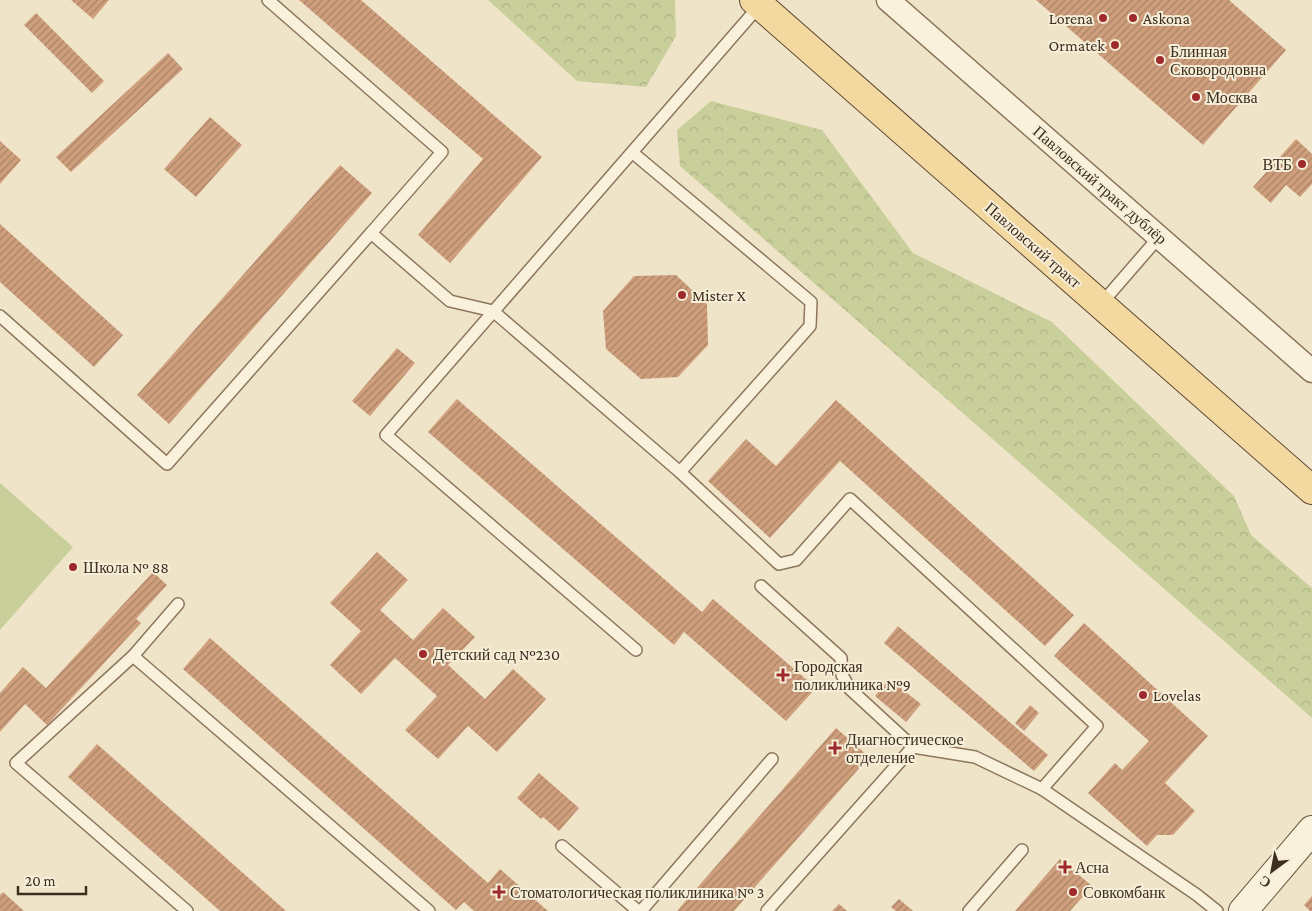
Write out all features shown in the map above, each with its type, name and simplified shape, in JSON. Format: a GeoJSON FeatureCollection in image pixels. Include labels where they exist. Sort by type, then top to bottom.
{"type":"FeatureCollection","features":[{"type":"Feature","properties":{"kind":"main road","name":"Павловский тракт"},"geometry":{"type":"LineString","coordinates":[[757,3],[1312,490]]}},
{"type":"Feature","properties":{"kind":"street","name":"Павловский тракт дублёр"},"geometry":{"type":"LineString","coordinates":[[888,0],[1312,371]]}},
{"type":"Feature","properties":{"kind":"street"},"geometry":{"type":"LineString","coordinates":[[1243,911],[1312,830]]}},
{"type":"Feature","properties":{"kind":"lane"},"geometry":{"type":"LineString","coordinates":[[0,316],[167,464],[442,152],[268,0]]}},
{"type":"Feature","properties":{"kind":"lane"},"geometry":{"type":"LineString","coordinates":[[636,650],[386,435],[633,153],[757,3]]}},
{"type":"Feature","properties":{"kind":"lane"},"geometry":{"type":"LineString","coordinates":[[633,153],[811,302],[810,326],[680,472]]}},
{"type":"Feature","properties":{"kind":"lane"},"geometry":{"type":"LineString","coordinates":[[371,233],[450,301],[494,311],[680,472],[779,564],[796,560],[850,499],[1097,726],[1042,788]]}},
{"type":"Feature","properties":{"kind":"lane"},"geometry":{"type":"LineString","coordinates":[[1101,304],[1159,237]]}},
{"type":"Feature","properties":{"kind":"lane"},"geometry":{"type":"LineString","coordinates":[[761,586],[841,658],[842,674],[850,689],[913,747],[975,758],[1042,788],[1197,895],[1217,911]]}},
{"type":"Feature","properties":{"kind":"lane"},"geometry":{"type":"LineString","coordinates":[[178,604],[133,656],[16,763],[187,911]]}},
{"type":"Feature","properties":{"kind":"lane"},"geometry":{"type":"LineString","coordinates":[[133,656],[429,911]]}},
{"type":"Feature","properties":{"kind":"lane"},"geometry":{"type":"LineString","coordinates":[[767,911],[913,747]]}},
{"type":"Feature","properties":{"kind":"lane"},"geometry":{"type":"LineString","coordinates":[[562,846],[639,911],[772,759]]}},
{"type":"Feature","properties":{"kind":"lane"},"geometry":{"type":"LineString","coordinates":[[969,911],[1022,850]]}},
{"type":"Feature","properties":{"kind":"green space"},"geometry":{"type":"Polygon","coordinates":[[[488,0],[675,0],[676,36],[646,87],[577,81],[488,0]]]}},
{"type":"Feature","properties":{"kind":"green space"},"geometry":{"type":"Polygon","coordinates":[[[711,101],[822,130],[913,253],[1052,322],[1234,496],[1251,535],[1312,588],[1312,718],[680,166],[677,130],[711,101]]]}},
{"type":"Feature","properties":{"kind":"green space"},"geometry":{"type":"Polygon","coordinates":[[[0,483],[73,547],[0,630],[0,483]]]}},
{"type":"Feature","properties":{"kind":"building"},"geometry":{"type":"Polygon","coordinates":[[[71,0],[109,0],[93,19],[71,0]]]}},
{"type":"Feature","properties":{"kind":"building"},"geometry":{"type":"Polygon","coordinates":[[[299,0],[361,0],[542,157],[450,263],[418,235],[483,159],[299,0]]]}},
{"type":"Feature","properties":{"kind":"building","name":"Москва"},"geometry":{"type":"Polygon","coordinates":[[[1036,0],[1229,0],[1286,50],[1203,145],[1036,0]]]}},
{"type":"Feature","properties":{"kind":"building"},"geometry":{"type":"Polygon","coordinates":[[[36,13],[104,81],[92,93],[24,25],[36,13]]]}},
{"type":"Feature","properties":{"kind":"building"},"geometry":{"type":"Polygon","coordinates":[[[168,53],[183,69],[71,172],[56,157],[168,53]]]}},
{"type":"Feature","properties":{"kind":"building"},"geometry":{"type":"Polygon","coordinates":[[[210,117],[242,145],[196,197],[164,169],[210,117]]]}},
{"type":"Feature","properties":{"kind":"building"},"geometry":{"type":"Polygon","coordinates":[[[1296,139],[1312,154],[1312,184],[1300,197],[1286,185],[1271,203],[1253,187],[1296,139]]]}},
{"type":"Feature","properties":{"kind":"building"},"geometry":{"type":"Polygon","coordinates":[[[0,141],[21,160],[0,184],[0,141]]]}},
{"type":"Feature","properties":{"kind":"building"},"geometry":{"type":"Polygon","coordinates":[[[340,165],[372,193],[169,424],[137,395],[340,165]]]}},
{"type":"Feature","properties":{"kind":"building"},"geometry":{"type":"Polygon","coordinates":[[[0,224],[123,335],[94,367],[0,282],[0,224]]]}},
{"type":"Feature","properties":{"kind":"building"},"geometry":{"type":"Polygon","coordinates":[[[676,275],[707,304],[708,345],[678,377],[641,379],[606,349],[603,311],[634,276],[676,275]]]}},
{"type":"Feature","properties":{"kind":"building"},"geometry":{"type":"Polygon","coordinates":[[[397,348],[415,363],[370,416],[352,401],[397,348]]]}},
{"type":"Feature","properties":{"kind":"building"},"geometry":{"type":"Polygon","coordinates":[[[457,399],[702,612],[713,599],[816,688],[786,721],[684,632],[674,645],[428,432],[457,399]]]}},
{"type":"Feature","properties":{"kind":"building"},"geometry":{"type":"Polygon","coordinates":[[[836,400],[1074,615],[1045,646],[840,461],[770,538],[708,481],[746,439],[776,466],[836,400]]]}},
{"type":"Feature","properties":{"kind":"building"},"geometry":{"type":"Polygon","coordinates":[[[377,552],[408,580],[380,610],[413,640],[443,608],[475,637],[448,665],[485,699],[513,669],[546,699],[497,752],[468,726],[438,759],[405,730],[437,696],[395,658],[361,694],[330,665],[361,631],[330,603],[377,552]]]}},
{"type":"Feature","properties":{"kind":"building"},"geometry":{"type":"Polygon","coordinates":[[[153,572],[167,585],[136,619],[141,623],[47,725],[25,704],[0,732],[0,693],[23,667],[46,688],[153,572]]]}},
{"type":"Feature","properties":{"kind":"building"},"geometry":{"type":"Polygon","coordinates":[[[1084,623],[1208,736],[1165,783],[1195,811],[1173,835],[1157,835],[1147,846],[1088,793],[1115,763],[1122,770],[1149,741],[1054,656],[1084,623]]]}},
{"type":"Feature","properties":{"kind":"building"},"geometry":{"type":"Polygon","coordinates":[[[898,626],[1048,755],[1034,771],[884,643],[898,626]]]}},
{"type":"Feature","properties":{"kind":"building"},"geometry":{"type":"Polygon","coordinates":[[[210,638],[488,883],[500,869],[548,911],[474,911],[464,902],[456,910],[183,669],[210,638]]]}},
{"type":"Feature","properties":{"kind":"building"},"geometry":{"type":"Polygon","coordinates":[[[889,679],[921,704],[906,722],[875,696],[889,679]]]}},
{"type":"Feature","properties":{"kind":"building"},"geometry":{"type":"Polygon","coordinates":[[[1030,705],[1039,713],[1024,731],[1015,723],[1030,705]]]}},
{"type":"Feature","properties":{"kind":"building"},"geometry":{"type":"Polygon","coordinates":[[[836,728],[869,757],[734,911],[677,911],[836,728]]]}},
{"type":"Feature","properties":{"kind":"building"},"geometry":{"type":"Polygon","coordinates":[[[97,744],[286,911],[220,911],[68,777],[97,744]]]}},
{"type":"Feature","properties":{"kind":"building"},"geometry":{"type":"Polygon","coordinates":[[[539,773],[579,808],[559,831],[543,817],[541,819],[517,798],[539,773]]]}},
{"type":"Feature","properties":{"kind":"building"},"geometry":{"type":"Polygon","coordinates":[[[1060,859],[1092,886],[1070,911],[1015,911],[1060,859]]]}},
{"type":"Feature","properties":{"kind":"building"},"geometry":{"type":"Polygon","coordinates":[[[3,892],[24,911],[0,911],[0,895],[3,892]]]}},
{"type":"Feature","properties":{"kind":"building"},"geometry":{"type":"Polygon","coordinates":[[[1312,896],[1312,911],[1310,911],[1304,905],[1312,896]]]}},
{"type":"Feature","properties":{"kind":"building"},"geometry":{"type":"Polygon","coordinates":[[[899,899],[913,911],[896,911],[891,907],[899,899]]]}},
{"type":"Feature","properties":{"kind":"building"},"geometry":{"type":"Polygon","coordinates":[[[839,904],[847,911],[832,911],[839,904]]]}},
{"type":"Feature","properties":{"kind":"place","name":"Lorena"},"geometry":{"type":"Point","coordinates":[1103,18]}},
{"type":"Feature","properties":{"kind":"place","name":"Askona"},"geometry":{"type":"Point","coordinates":[1133,18]}},
{"type":"Feature","properties":{"kind":"place","name":"Ormatek"},"geometry":{"type":"Point","coordinates":[1115,45]}},
{"type":"Feature","properties":{"kind":"place","name":"Блинная Сковородовна"},"geometry":{"type":"Point","coordinates":[1160,60]}},
{"type":"Feature","properties":{"kind":"place","name":"Москва"},"geometry":{"type":"Point","coordinates":[1196,97]}},
{"type":"Feature","properties":{"kind":"place","name":"ВТБ"},"geometry":{"type":"Point","coordinates":[1302,164]}},
{"type":"Feature","properties":{"kind":"place","name":"Mister X"},"geometry":{"type":"Point","coordinates":[682,295]}},
{"type":"Feature","properties":{"kind":"place","name":"Школа № 88"},"geometry":{"type":"Point","coordinates":[73,567]}},
{"type":"Feature","properties":{"kind":"place","name":"Детский сад №230"},"geometry":{"type":"Point","coordinates":[423,654]}},
{"type":"Feature","properties":{"kind":"place","name":"Городская поликлиника №9"},"geometry":{"type":"Point","coordinates":[783,675]}},
{"type":"Feature","properties":{"kind":"place","name":"Lovelas"},"geometry":{"type":"Point","coordinates":[1143,695]}},
{"type":"Feature","properties":{"kind":"place","name":"Диагностическое отделение"},"geometry":{"type":"Point","coordinates":[835,748]}},
{"type":"Feature","properties":{"kind":"place","name":"Асна"},"geometry":{"type":"Point","coordinates":[1065,867]}},
{"type":"Feature","properties":{"kind":"place","name":"Стоматологическая поликлиника № 3"},"geometry":{"type":"Point","coordinates":[499,892]}},
{"type":"Feature","properties":{"kind":"place","name":"Совкомбанк"},"geometry":{"type":"Point","coordinates":[1073,892]}}]}
